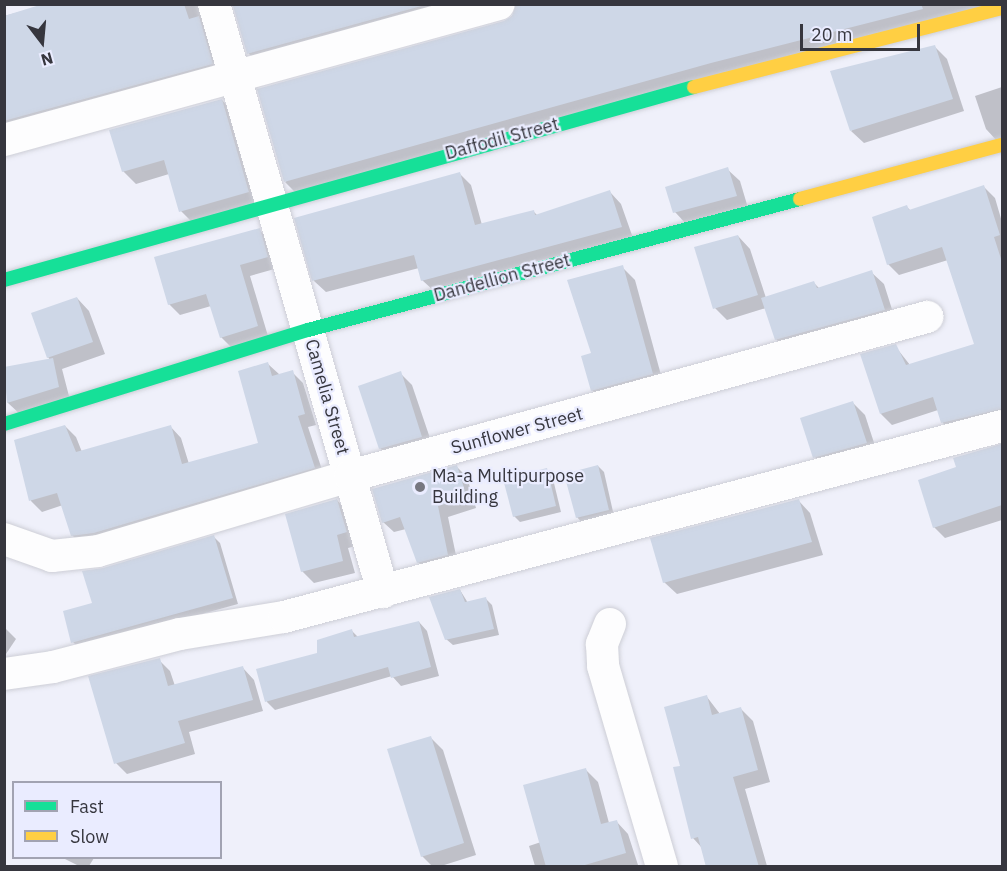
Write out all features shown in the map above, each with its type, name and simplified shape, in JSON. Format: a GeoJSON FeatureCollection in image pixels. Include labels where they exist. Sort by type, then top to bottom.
{"type":"FeatureCollection","features":[{"type":"Feature","properties":{"kind":"street"},"geometry":{"type":"LineString","coordinates":[[214,4],[234,76]]}},
{"type":"Feature","properties":{"kind":"street"},"geometry":{"type":"LineString","coordinates":[[4,140],[499,4]]}},
{"type":"Feature","properties":{"kind":"street","name":"Daffodil Street"},"geometry":{"type":"LineString","coordinates":[[4,280],[271,202],[947,13],[1002,8]]}},
{"type":"Feature","properties":{"kind":"street","name":"Camelia Street"},"geometry":{"type":"LineString","coordinates":[[234,76],[383,592]]}},
{"type":"Feature","properties":{"kind":"street","name":"Dandellion Street"},"geometry":{"type":"LineString","coordinates":[[4,424],[308,330],[1002,145]]}},
{"type":"Feature","properties":{"kind":"street","name":"Sunflower Street"},"geometry":{"type":"LineString","coordinates":[[4,539],[52,556],[74,556],[350,476],[927,317]]}},
{"type":"Feature","properties":{"kind":"street"},"geometry":{"type":"LineString","coordinates":[[4,674],[53,667],[149,641],[250,624],[383,592],[1002,426]]}},
{"type":"Feature","properties":{"kind":"street"},"geometry":{"type":"LineString","coordinates":[[610,624],[602,644],[603,666],[662,867]]}},
{"type":"Feature","properties":{"kind":"building"},"geometry":{"type":"Polygon","coordinates":[[[43,4],[184,4],[189,19],[199,16],[213,64],[4,121],[4,16],[43,4]]]}},
{"type":"Feature","properties":{"kind":"building"},"geometry":{"type":"Polygon","coordinates":[[[239,4],[429,4],[247,54],[233,6],[239,4]]]}},
{"type":"Feature","properties":{"kind":"building"},"geometry":{"type":"Polygon","coordinates":[[[516,4],[921,4],[923,9],[711,63],[284,182],[257,89],[504,21],[512,16],[516,4]]]}},
{"type":"Feature","properties":{"kind":"building"},"geometry":{"type":"Polygon","coordinates":[[[935,45],[953,99],[850,131],[830,71],[935,45]]]}},
{"type":"Feature","properties":{"kind":"building"},"geometry":{"type":"Polygon","coordinates":[[[222,99],[249,192],[179,212],[164,160],[122,172],[109,130],[222,99]]]}},
{"type":"Feature","properties":{"kind":"building"},"geometry":{"type":"Polygon","coordinates":[[[728,167],[737,196],[673,213],[665,187],[728,167]]]}},
{"type":"Feature","properties":{"kind":"building"},"geometry":{"type":"Polygon","coordinates":[[[460,172],[475,225],[534,210],[535,215],[610,190],[622,227],[421,281],[414,255],[312,281],[294,218],[460,172]]]}},
{"type":"Feature","properties":{"kind":"building"},"geometry":{"type":"Polygon","coordinates":[[[984,185],[1000,235],[994,237],[1002,262],[1002,409],[941,423],[933,397],[880,414],[860,354],[896,344],[906,365],[974,344],[942,247],[887,265],[872,217],[907,205],[909,210],[984,185]]]}},
{"type":"Feature","properties":{"kind":"building"},"geometry":{"type":"Polygon","coordinates":[[[260,228],[268,257],[240,265],[258,326],[220,338],[206,294],[168,305],[154,257],[260,228]]]}},
{"type":"Feature","properties":{"kind":"building"},"geometry":{"type":"Polygon","coordinates":[[[738,235],[758,295],[713,309],[694,247],[738,235]]]}},
{"type":"Feature","properties":{"kind":"building"},"geometry":{"type":"Polygon","coordinates":[[[623,265],[653,374],[591,391],[581,356],[591,353],[567,280],[623,265]]]}},
{"type":"Feature","properties":{"kind":"building"},"geometry":{"type":"Polygon","coordinates":[[[872,270],[885,310],[775,340],[761,298],[814,281],[817,288],[872,270]]]}},
{"type":"Feature","properties":{"kind":"building"},"geometry":{"type":"Polygon","coordinates":[[[77,297],[93,342],[47,358],[31,313],[77,297]]]}},
{"type":"Feature","properties":{"kind":"building"},"geometry":{"type":"Polygon","coordinates":[[[53,358],[59,387],[7,403],[4,367],[53,358]]]}},
{"type":"Feature","properties":{"kind":"building"},"geometry":{"type":"Polygon","coordinates":[[[268,362],[272,376],[293,370],[305,414],[298,416],[315,468],[94,533],[71,536],[57,493],[29,501],[14,440],[65,425],[76,452],[171,425],[182,464],[258,443],[238,371],[268,362]]]}},
{"type":"Feature","properties":{"kind":"building"},"geometry":{"type":"Polygon","coordinates":[[[401,371],[422,437],[379,449],[358,386],[401,371]]]}},
{"type":"Feature","properties":{"kind":"building"},"geometry":{"type":"Polygon","coordinates":[[[853,401],[867,443],[813,458],[800,418],[853,401]]]}},
{"type":"Feature","properties":{"kind":"building"},"geometry":{"type":"Polygon","coordinates":[[[1002,444],[1002,505],[933,528],[918,480],[956,467],[953,458],[1002,444]]]}},
{"type":"Feature","properties":{"kind":"building","name":"Ma-a Multipurpose Building"},"geometry":{"type":"Polygon","coordinates":[[[457,465],[467,498],[438,506],[448,555],[417,563],[400,517],[382,523],[372,489],[457,465]]]}},
{"type":"Feature","properties":{"kind":"building"},"geometry":{"type":"Polygon","coordinates":[[[598,465],[609,510],[576,518],[564,474],[598,465]]]}},
{"type":"Feature","properties":{"kind":"building"},"geometry":{"type":"Polygon","coordinates":[[[547,468],[556,506],[513,517],[503,479],[547,468]]]}},
{"type":"Feature","properties":{"kind":"building"},"geometry":{"type":"Polygon","coordinates":[[[337,499],[347,532],[337,535],[343,561],[301,572],[285,514],[337,499]]]}},
{"type":"Feature","properties":{"kind":"building"},"geometry":{"type":"Polygon","coordinates":[[[799,499],[812,542],[663,583],[650,538],[799,499]]]}},
{"type":"Feature","properties":{"kind":"building"},"geometry":{"type":"Polygon","coordinates":[[[214,535],[233,598],[71,643],[63,611],[92,603],[82,571],[103,568],[214,535]]]}},
{"type":"Feature","properties":{"kind":"building"},"geometry":{"type":"Polygon","coordinates":[[[460,589],[465,602],[486,597],[494,629],[445,640],[429,597],[460,589]]]}},
{"type":"Feature","properties":{"kind":"building"},"geometry":{"type":"Polygon","coordinates":[[[419,621],[431,667],[391,678],[388,667],[265,702],[256,669],[317,653],[317,640],[352,629],[354,637],[419,621]]]}},
{"type":"Feature","properties":{"kind":"building"},"geometry":{"type":"Polygon","coordinates":[[[160,658],[168,686],[243,666],[253,700],[178,721],[185,743],[114,764],[88,676],[160,658]]]}},
{"type":"Feature","properties":{"kind":"building"},"geometry":{"type":"Polygon","coordinates":[[[707,695],[712,715],[741,707],[758,770],[733,777],[759,867],[706,867],[698,837],[691,839],[673,767],[680,766],[664,707],[707,695]]]}},
{"type":"Feature","properties":{"kind":"building"},"geometry":{"type":"Polygon","coordinates":[[[431,736],[464,843],[421,857],[387,749],[431,736]]]}},
{"type":"Feature","properties":{"kind":"building"},"geometry":{"type":"Polygon","coordinates":[[[586,768],[601,824],[617,820],[626,853],[578,867],[546,867],[523,785],[586,768]]]}},
{"type":"Feature","properties":{"kind":"traffic: fast"},"geometry":{"type":"LineString","coordinates":[[4,280],[694,87]]}},
{"type":"Feature","properties":{"kind":"traffic: fast"},"geometry":{"type":"LineString","coordinates":[[4,424],[308,330],[800,199]]}},
{"type":"Feature","properties":{"kind":"traffic: slow"},"geometry":{"type":"LineString","coordinates":[[694,87],[1002,8]]}},
{"type":"Feature","properties":{"kind":"traffic: slow"},"geometry":{"type":"LineString","coordinates":[[800,199],[1002,145]]}},
{"type":"Feature","properties":{"kind":"place","name":"Ma-a Multipurpose Building"},"geometry":{"type":"Point","coordinates":[420,487]}}]}
